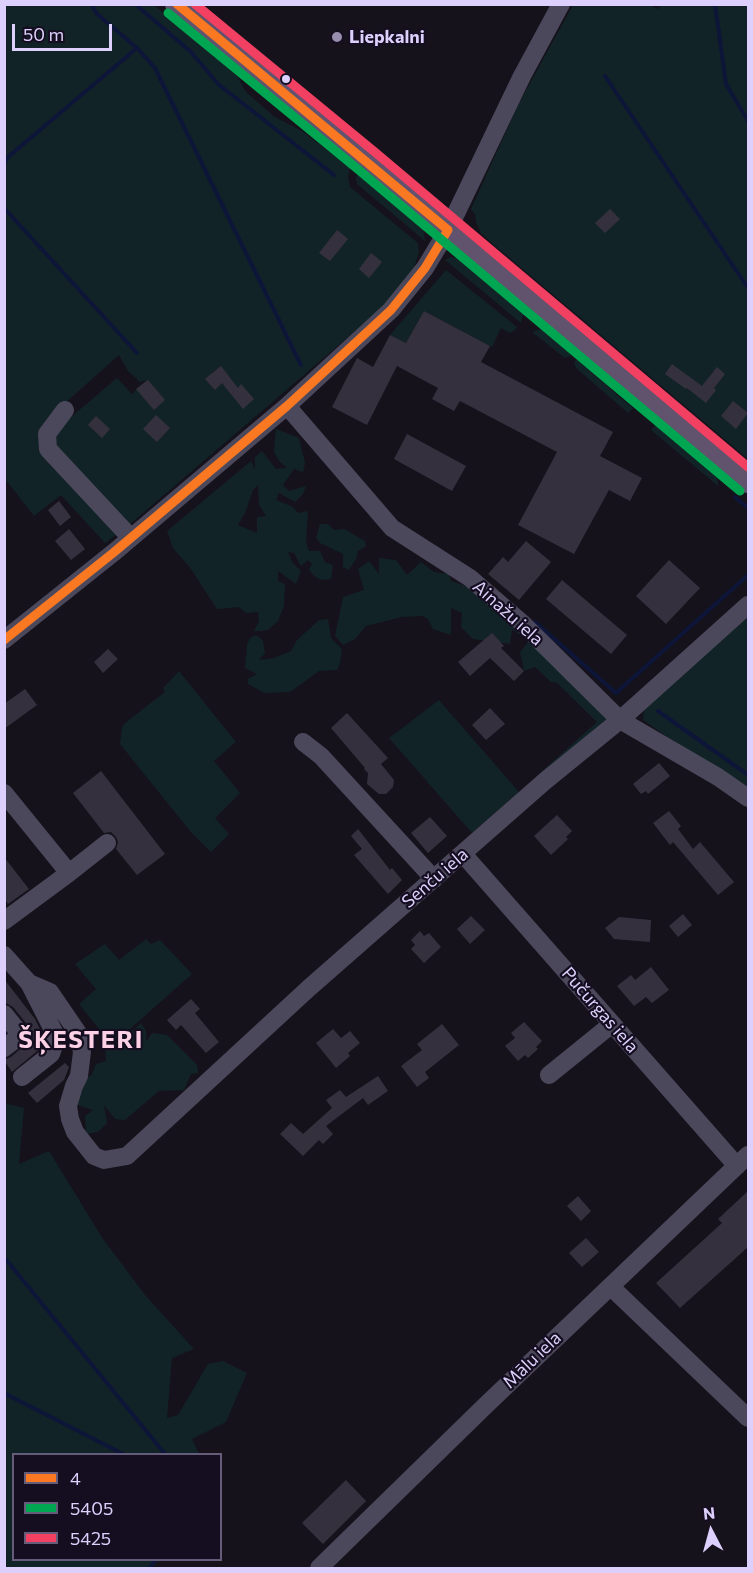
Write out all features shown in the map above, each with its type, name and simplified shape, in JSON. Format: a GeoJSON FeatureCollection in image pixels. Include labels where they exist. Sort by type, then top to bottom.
{"type":"FeatureCollection","features":[{"type":"Feature","properties":{"kind":"main road"},"geometry":{"type":"LineString","coordinates":[[176,4],[748,482]]}},
{"type":"Feature","properties":{"kind":"street"},"geometry":{"type":"LineString","coordinates":[[4,640],[131,538],[287,406],[391,310],[425,268],[448,230],[522,76],[561,4]]}},
{"type":"Feature","properties":{"kind":"street","name":"Ainažu iela"},"geometry":{"type":"LineString","coordinates":[[287,406],[392,528],[470,578],[522,623],[620,720],[718,777],[748,798]]}},
{"type":"Feature","properties":{"kind":"street"},"geometry":{"type":"LineString","coordinates":[[65,410],[47,434],[48,449],[131,538]]}},
{"type":"Feature","properties":{"kind":"street","name":"Senču iela"},"geometry":{"type":"LineString","coordinates":[[29,983],[50,992],[78,1033],[82,1052],[79,1076],[68,1106],[75,1132],[94,1156],[104,1160],[127,1156],[309,988],[545,781],[620,720],[748,605]]}},
{"type":"Feature","properties":{"kind":"street"},"geometry":{"type":"LineString","coordinates":[[303,742],[321,756],[434,879]]}},
{"type":"Feature","properties":{"kind":"street"},"geometry":{"type":"LineString","coordinates":[[4,793],[69,873]]}},
{"type":"Feature","properties":{"kind":"street"},"geometry":{"type":"LineString","coordinates":[[4,921],[107,843]]}},
{"type":"Feature","properties":{"kind":"street","name":"Pučurgas iela"},"geometry":{"type":"LineString","coordinates":[[463,854],[612,1024],[742,1161]]}},
{"type":"Feature","properties":{"kind":"street"},"geometry":{"type":"LineString","coordinates":[[4,955],[29,983],[55,1034],[56,1043],[51,1054],[22,1077]]}},
{"type":"Feature","properties":{"kind":"street"},"geometry":{"type":"LineString","coordinates":[[4,1014],[21,1035],[4,1048]]}},
{"type":"Feature","properties":{"kind":"street"},"geometry":{"type":"LineString","coordinates":[[549,1075],[612,1024]]}},
{"type":"Feature","properties":{"kind":"street","name":"Mālu iela"},"geometry":{"type":"LineString","coordinates":[[319,1569],[494,1397],[742,1161]]}},
{"type":"Feature","properties":{"kind":"street"},"geometry":{"type":"LineString","coordinates":[[611,1287],[748,1418]]}},
{"type":"Feature","properties":{"kind":"shaded area"},"geometry":{"type":"Polygon","coordinates":[[[5,5],[154,5],[237,76],[246,92],[275,117],[302,131],[350,168],[348,177],[350,187],[418,243],[419,252],[414,268],[383,307],[129,525],[57,453],[53,441],[58,428],[117,378],[132,394],[146,380],[140,382],[128,371],[119,355],[46,420],[42,434],[44,450],[53,463],[120,532],[105,543],[61,495],[34,516],[5,479],[5,5]]]}},
{"type":"Feature","properties":{"kind":"shaded area"},"geometry":{"type":"Polygon","coordinates":[[[200,5],[277,67],[253,54],[205,16],[200,5]]]}},
{"type":"Feature","properties":{"kind":"shaded area"},"geometry":{"type":"Polygon","coordinates":[[[573,5],[650,5],[658,9],[661,5],[748,5],[748,459],[493,244],[481,233],[476,222],[475,214],[471,209],[519,103],[573,5]]]}},
{"type":"Feature","properties":{"kind":"shaded area"},"geometry":{"type":"Polygon","coordinates":[[[360,173],[419,221],[423,228],[425,241],[357,184],[356,177],[360,173]]]}},
{"type":"Feature","properties":{"kind":"shaded area"},"geometry":{"type":"Polygon","coordinates":[[[451,257],[468,262],[518,304],[523,314],[521,323],[445,260],[451,257]]]}},
{"type":"Feature","properties":{"kind":"shaded area"},"geometry":{"type":"Polygon","coordinates":[[[446,270],[517,327],[515,330],[510,333],[501,328],[492,347],[424,311],[406,343],[390,335],[446,270]]]}},
{"type":"Feature","properties":{"kind":"shaded area"},"geometry":{"type":"Polygon","coordinates":[[[544,328],[575,352],[565,358],[532,332],[544,328]]]}},
{"type":"Feature","properties":{"kind":"shaded area"},"geometry":{"type":"Polygon","coordinates":[[[580,356],[616,394],[633,408],[628,413],[576,368],[574,362],[580,356]]]}},
{"type":"Feature","properties":{"kind":"shaded area"},"geometry":{"type":"Polygon","coordinates":[[[655,425],[685,443],[717,470],[718,486],[651,430],[655,425]]]}},
{"type":"Feature","properties":{"kind":"shaded area"},"geometry":{"type":"Polygon","coordinates":[[[276,429],[299,438],[305,463],[303,472],[294,469],[283,485],[289,491],[306,486],[303,494],[295,502],[279,493],[276,500],[293,507],[298,513],[308,511],[306,542],[309,551],[320,551],[325,562],[333,565],[331,579],[321,580],[309,569],[312,564],[308,560],[301,566],[294,553],[288,552],[292,562],[301,571],[296,584],[278,571],[278,581],[285,584],[284,606],[278,621],[268,630],[254,631],[259,621],[258,612],[246,613],[239,607],[217,609],[191,569],[173,548],[167,531],[251,461],[255,470],[255,457],[262,451],[276,469],[287,468],[274,452],[276,429]],[[258,485],[253,490],[238,525],[257,533],[257,517],[266,516],[259,505],[258,485]]]}},
{"type":"Feature","properties":{"kind":"shaded area"},"geometry":{"type":"Polygon","coordinates":[[[320,524],[328,524],[334,530],[344,529],[365,541],[366,546],[358,551],[349,570],[343,567],[343,554],[320,543],[316,538],[320,524]]]}},
{"type":"Feature","properties":{"kind":"shaded area"},"geometry":{"type":"Polygon","coordinates":[[[379,558],[396,560],[407,575],[421,562],[434,572],[449,574],[451,581],[472,588],[609,706],[612,738],[582,762],[542,779],[541,772],[597,722],[557,683],[551,682],[535,667],[524,671],[520,652],[529,641],[512,630],[510,644],[473,639],[461,627],[462,613],[451,608],[451,635],[433,629],[428,619],[423,616],[402,617],[366,626],[355,639],[343,645],[335,636],[343,597],[364,590],[358,569],[369,561],[379,574],[379,558]]]}},
{"type":"Feature","properties":{"kind":"shaded area"},"geometry":{"type":"Polygon","coordinates":[[[748,617],[748,792],[643,720],[644,711],[649,703],[748,617]]]}},
{"type":"Feature","properties":{"kind":"shaded area"},"geometry":{"type":"Polygon","coordinates":[[[328,619],[331,638],[342,649],[337,670],[319,671],[290,692],[264,693],[248,684],[248,679],[257,674],[245,668],[247,645],[250,638],[256,635],[263,640],[265,653],[259,660],[274,658],[291,651],[297,640],[319,620],[328,619]]]}},
{"type":"Feature","properties":{"kind":"shaded area"},"geometry":{"type":"Polygon","coordinates":[[[179,671],[236,742],[214,761],[240,793],[215,818],[229,834],[211,852],[190,831],[120,744],[125,723],[165,692],[163,688],[179,671]]]}},
{"type":"Feature","properties":{"kind":"shaded area"},"geometry":{"type":"Polygon","coordinates":[[[439,700],[519,792],[472,833],[389,738],[439,700]]]}},
{"type":"Feature","properties":{"kind":"shaded area"},"geometry":{"type":"Polygon","coordinates":[[[146,939],[151,944],[160,940],[192,974],[112,1045],[79,1004],[96,989],[75,964],[105,944],[119,960],[146,939]]]}},
{"type":"Feature","properties":{"kind":"shaded area"},"geometry":{"type":"Polygon","coordinates":[[[141,1023],[146,1031],[146,1042],[152,1033],[167,1035],[197,1065],[198,1073],[191,1074],[184,1090],[159,1091],[125,1120],[115,1119],[104,1105],[107,1123],[98,1132],[86,1134],[85,1116],[93,1110],[78,1105],[77,1092],[84,1077],[91,1076],[96,1064],[106,1061],[105,1047],[116,1047],[141,1023]]]}},
{"type":"Feature","properties":{"kind":"shaded area"},"geometry":{"type":"Polygon","coordinates":[[[4,1103],[24,1108],[19,1164],[49,1151],[103,1239],[145,1295],[194,1349],[172,1358],[167,1418],[178,1415],[208,1364],[223,1361],[247,1373],[226,1422],[192,1439],[199,1453],[12,1453],[12,1561],[155,1561],[149,1568],[5,1568],[4,1103]]]}},
{"type":"Feature","properties":{"kind":"building"},"geometry":{"type":"Polygon","coordinates":[[[610,209],[620,219],[605,233],[595,223],[610,209]]]}},
{"type":"Feature","properties":{"kind":"building"},"geometry":{"type":"Polygon","coordinates":[[[337,230],[348,239],[330,261],[319,253],[337,230]]]}},
{"type":"Feature","properties":{"kind":"building"},"geometry":{"type":"Polygon","coordinates":[[[371,253],[382,262],[369,278],[359,269],[371,253]]]}},
{"type":"Feature","properties":{"kind":"building"},"geometry":{"type":"Polygon","coordinates":[[[424,311],[490,346],[481,362],[613,432],[600,456],[642,478],[630,501],[609,490],[574,554],[518,525],[557,452],[460,401],[454,411],[432,399],[438,388],[397,366],[367,425],[332,407],[357,358],[373,367],[390,335],[406,343],[424,311]]]}},
{"type":"Feature","properties":{"kind":"building"},"geometry":{"type":"Polygon","coordinates":[[[672,364],[702,386],[717,367],[725,374],[706,403],[665,374],[672,364]]]}},
{"type":"Feature","properties":{"kind":"building"},"geometry":{"type":"Polygon","coordinates":[[[221,366],[238,388],[241,384],[254,399],[243,409],[222,383],[215,390],[205,379],[221,366]]]}},
{"type":"Feature","properties":{"kind":"building"},"geometry":{"type":"Polygon","coordinates":[[[148,380],[165,400],[154,410],[136,389],[148,380]]]}},
{"type":"Feature","properties":{"kind":"building"},"geometry":{"type":"Polygon","coordinates":[[[733,401],[748,413],[736,429],[721,416],[733,401]]]}},
{"type":"Feature","properties":{"kind":"building"},"geometry":{"type":"Polygon","coordinates":[[[156,415],[170,428],[157,442],[143,429],[156,415]]]}},
{"type":"Feature","properties":{"kind":"building"},"geometry":{"type":"Polygon","coordinates":[[[96,416],[110,429],[102,438],[88,425],[96,416]]]}},
{"type":"Feature","properties":{"kind":"building"},"geometry":{"type":"Polygon","coordinates":[[[407,434],[466,466],[452,491],[394,459],[407,434]]]}},
{"type":"Feature","properties":{"kind":"building"},"geometry":{"type":"Polygon","coordinates":[[[59,501],[71,517],[60,526],[48,510],[59,501]]]}},
{"type":"Feature","properties":{"kind":"building"},"geometry":{"type":"Polygon","coordinates":[[[69,529],[85,549],[71,560],[55,541],[69,529]]]}},
{"type":"Feature","properties":{"kind":"building"},"geometry":{"type":"Polygon","coordinates":[[[526,541],[551,562],[519,600],[488,574],[503,557],[508,562],[526,541]]]}},
{"type":"Feature","properties":{"kind":"building"},"geometry":{"type":"Polygon","coordinates":[[[669,560],[700,588],[666,624],[636,596],[669,560]]]}},
{"type":"Feature","properties":{"kind":"building"},"geometry":{"type":"Polygon","coordinates":[[[562,580],[627,635],[611,654],[546,599],[562,580]]]}},
{"type":"Feature","properties":{"kind":"building"},"geometry":{"type":"Polygon","coordinates":[[[492,633],[504,646],[501,648],[524,671],[514,681],[490,658],[470,676],[458,662],[492,633]]]}},
{"type":"Feature","properties":{"kind":"building"},"geometry":{"type":"Polygon","coordinates":[[[108,649],[118,659],[103,673],[94,662],[108,649]]]}},
{"type":"Feature","properties":{"kind":"building"},"geometry":{"type":"Polygon","coordinates":[[[25,689],[37,705],[4,729],[4,704],[25,689]]]}},
{"type":"Feature","properties":{"kind":"building"},"geometry":{"type":"Polygon","coordinates":[[[490,708],[505,724],[486,740],[472,725],[490,708]]]}},
{"type":"Feature","properties":{"kind":"building"},"geometry":{"type":"Polygon","coordinates":[[[347,713],[388,758],[381,764],[394,780],[393,787],[386,794],[379,794],[367,784],[368,773],[365,768],[331,728],[347,713]]]}},
{"type":"Feature","properties":{"kind":"building"},"geometry":{"type":"Polygon","coordinates":[[[659,763],[670,776],[648,794],[646,791],[641,794],[633,784],[659,763]]]}},
{"type":"Feature","properties":{"kind":"building"},"geometry":{"type":"Polygon","coordinates":[[[101,771],[165,854],[137,875],[116,849],[118,842],[116,837],[111,832],[104,833],[73,793],[101,771]]]}},
{"type":"Feature","properties":{"kind":"building"},"geometry":{"type":"Polygon","coordinates":[[[669,811],[681,826],[678,829],[693,849],[700,842],[734,882],[718,895],[673,842],[670,845],[653,823],[669,811]]]}},
{"type":"Feature","properties":{"kind":"building"},"geometry":{"type":"Polygon","coordinates":[[[557,815],[572,831],[566,837],[568,839],[551,855],[534,836],[557,815]]]}},
{"type":"Feature","properties":{"kind":"building"},"geometry":{"type":"Polygon","coordinates":[[[430,817],[447,836],[428,853],[411,833],[430,817]]]}},
{"type":"Feature","properties":{"kind":"building"},"geometry":{"type":"Polygon","coordinates":[[[358,829],[390,870],[392,868],[402,880],[388,894],[354,855],[362,849],[351,836],[358,829]]]}},
{"type":"Feature","properties":{"kind":"building"},"geometry":{"type":"Polygon","coordinates":[[[4,857],[29,889],[8,904],[4,898],[4,857]]]}},
{"type":"Feature","properties":{"kind":"building"},"geometry":{"type":"Polygon","coordinates":[[[683,914],[692,925],[678,937],[669,926],[683,914]]]}},
{"type":"Feature","properties":{"kind":"building"},"geometry":{"type":"Polygon","coordinates":[[[471,916],[485,930],[470,944],[457,929],[471,916]]]}},
{"type":"Feature","properties":{"kind":"building"},"geometry":{"type":"Polygon","coordinates":[[[619,917],[651,920],[650,942],[614,939],[605,928],[619,917]]]}},
{"type":"Feature","properties":{"kind":"building"},"geometry":{"type":"Polygon","coordinates":[[[420,931],[424,936],[429,933],[441,947],[424,963],[411,949],[415,945],[411,940],[420,931]]]}},
{"type":"Feature","properties":{"kind":"building"},"geometry":{"type":"Polygon","coordinates":[[[651,967],[669,990],[652,1003],[646,997],[634,1006],[617,986],[631,975],[635,980],[651,967]]]}},
{"type":"Feature","properties":{"kind":"building"},"geometry":{"type":"Polygon","coordinates":[[[4,979],[35,1019],[44,1037],[42,1047],[12,1072],[4,1060],[11,1057],[33,1038],[30,1028],[13,1007],[4,1002],[4,979]]]}},
{"type":"Feature","properties":{"kind":"building"},"geometry":{"type":"Polygon","coordinates":[[[191,999],[200,1009],[195,1013],[219,1042],[206,1053],[181,1025],[176,1030],[167,1020],[191,999]]]}},
{"type":"Feature","properties":{"kind":"building"},"geometry":{"type":"Polygon","coordinates":[[[524,1022],[542,1041],[536,1047],[538,1049],[528,1058],[525,1055],[518,1061],[505,1046],[515,1038],[511,1033],[524,1022]]]}},
{"type":"Feature","properties":{"kind":"building"},"geometry":{"type":"Polygon","coordinates":[[[442,1024],[459,1045],[425,1072],[429,1078],[417,1087],[401,1066],[422,1050],[417,1044],[442,1024]]]}},
{"type":"Feature","properties":{"kind":"building"},"geometry":{"type":"Polygon","coordinates":[[[333,1029],[341,1038],[350,1031],[360,1043],[336,1068],[316,1043],[333,1029]]]}},
{"type":"Feature","properties":{"kind":"building"},"geometry":{"type":"Polygon","coordinates":[[[65,1063],[69,1067],[64,1080],[37,1103],[28,1093],[65,1063]]]}},
{"type":"Feature","properties":{"kind":"building"},"geometry":{"type":"Polygon","coordinates":[[[378,1076],[388,1091],[368,1105],[363,1098],[326,1126],[333,1134],[323,1144],[319,1140],[303,1156],[280,1134],[291,1123],[303,1134],[332,1108],[326,1100],[340,1090],[346,1097],[378,1076]]]}},
{"type":"Feature","properties":{"kind":"building"},"geometry":{"type":"Polygon","coordinates":[[[748,1191],[748,1247],[680,1308],[656,1283],[722,1223],[718,1219],[748,1191]]]}},
{"type":"Feature","properties":{"kind":"building"},"geometry":{"type":"Polygon","coordinates":[[[578,1196],[591,1211],[581,1221],[567,1206],[578,1196]]]}},
{"type":"Feature","properties":{"kind":"building"},"geometry":{"type":"Polygon","coordinates":[[[586,1238],[599,1252],[582,1267],[569,1253],[586,1238]]]}},
{"type":"Feature","properties":{"kind":"building"},"geometry":{"type":"Polygon","coordinates":[[[346,1480],[366,1501],[323,1544],[302,1523],[346,1480]]]}},
{"type":"Feature","properties":{"kind":"waterway"},"geometry":{"type":"LineString","coordinates":[[91,4],[97,14],[137,48],[155,68],[301,365]]}},
{"type":"Feature","properties":{"kind":"waterway"},"geometry":{"type":"LineString","coordinates":[[135,4],[191,52],[218,84],[334,175]]}},
{"type":"Feature","properties":{"kind":"waterway"},"geometry":{"type":"LineString","coordinates":[[715,4],[726,84],[748,121]]}},
{"type":"Feature","properties":{"kind":"waterway"},"geometry":{"type":"LineString","coordinates":[[4,164],[8,157],[137,48]]}},
{"type":"Feature","properties":{"kind":"waterway"},"geometry":{"type":"LineString","coordinates":[[605,76],[748,288]]}},
{"type":"Feature","properties":{"kind":"waterway"},"geometry":{"type":"LineString","coordinates":[[4,208],[137,353]]}},
{"type":"Feature","properties":{"kind":"waterway"},"geometry":{"type":"LineString","coordinates":[[735,497],[748,508]]}},
{"type":"Feature","properties":{"kind":"waterway"},"geometry":{"type":"LineString","coordinates":[[535,622],[616,693],[748,575]]}},
{"type":"Feature","properties":{"kind":"waterway"},"geometry":{"type":"LineString","coordinates":[[658,711],[748,775]]}},
{"type":"Feature","properties":{"kind":"waterway"},"geometry":{"type":"LineString","coordinates":[[4,1257],[164,1453]]}},
{"type":"Feature","properties":{"kind":"waterway"},"geometry":{"type":"LineString","coordinates":[[4,1393],[121,1453]]}},
{"type":"Feature","properties":{"kind":"waterway"},"geometry":{"type":"LineString","coordinates":[[149,1568],[155,1561]]}},
{"type":"Feature","properties":{"kind":"transit line","name":"4"},"geometry":{"type":"LineString","coordinates":[[177,4],[448,230]]}},
{"type":"Feature","properties":{"kind":"transit line","name":"5425"},"geometry":{"type":"LineString","coordinates":[[195,4],[376,153],[748,467]]}},
{"type":"Feature","properties":{"kind":"transit line","name":"5405"},"geometry":{"type":"LineString","coordinates":[[168,13],[360,171],[740,491]]}},
{"type":"Feature","properties":{"kind":"transit line","name":"4"},"geometry":{"type":"LineString","coordinates":[[4,640],[113,553],[287,406],[391,310],[425,268],[448,230]]}},
{"type":"Feature","properties":{"kind":"place","name":"Liepkalni"},"geometry":{"type":"Point","coordinates":[337,37]}},
{"type":"Feature","properties":{"kind":"district","name":"ŠĶESTERI"},"geometry":{"type":"Point","coordinates":[81,1040]}}]}
